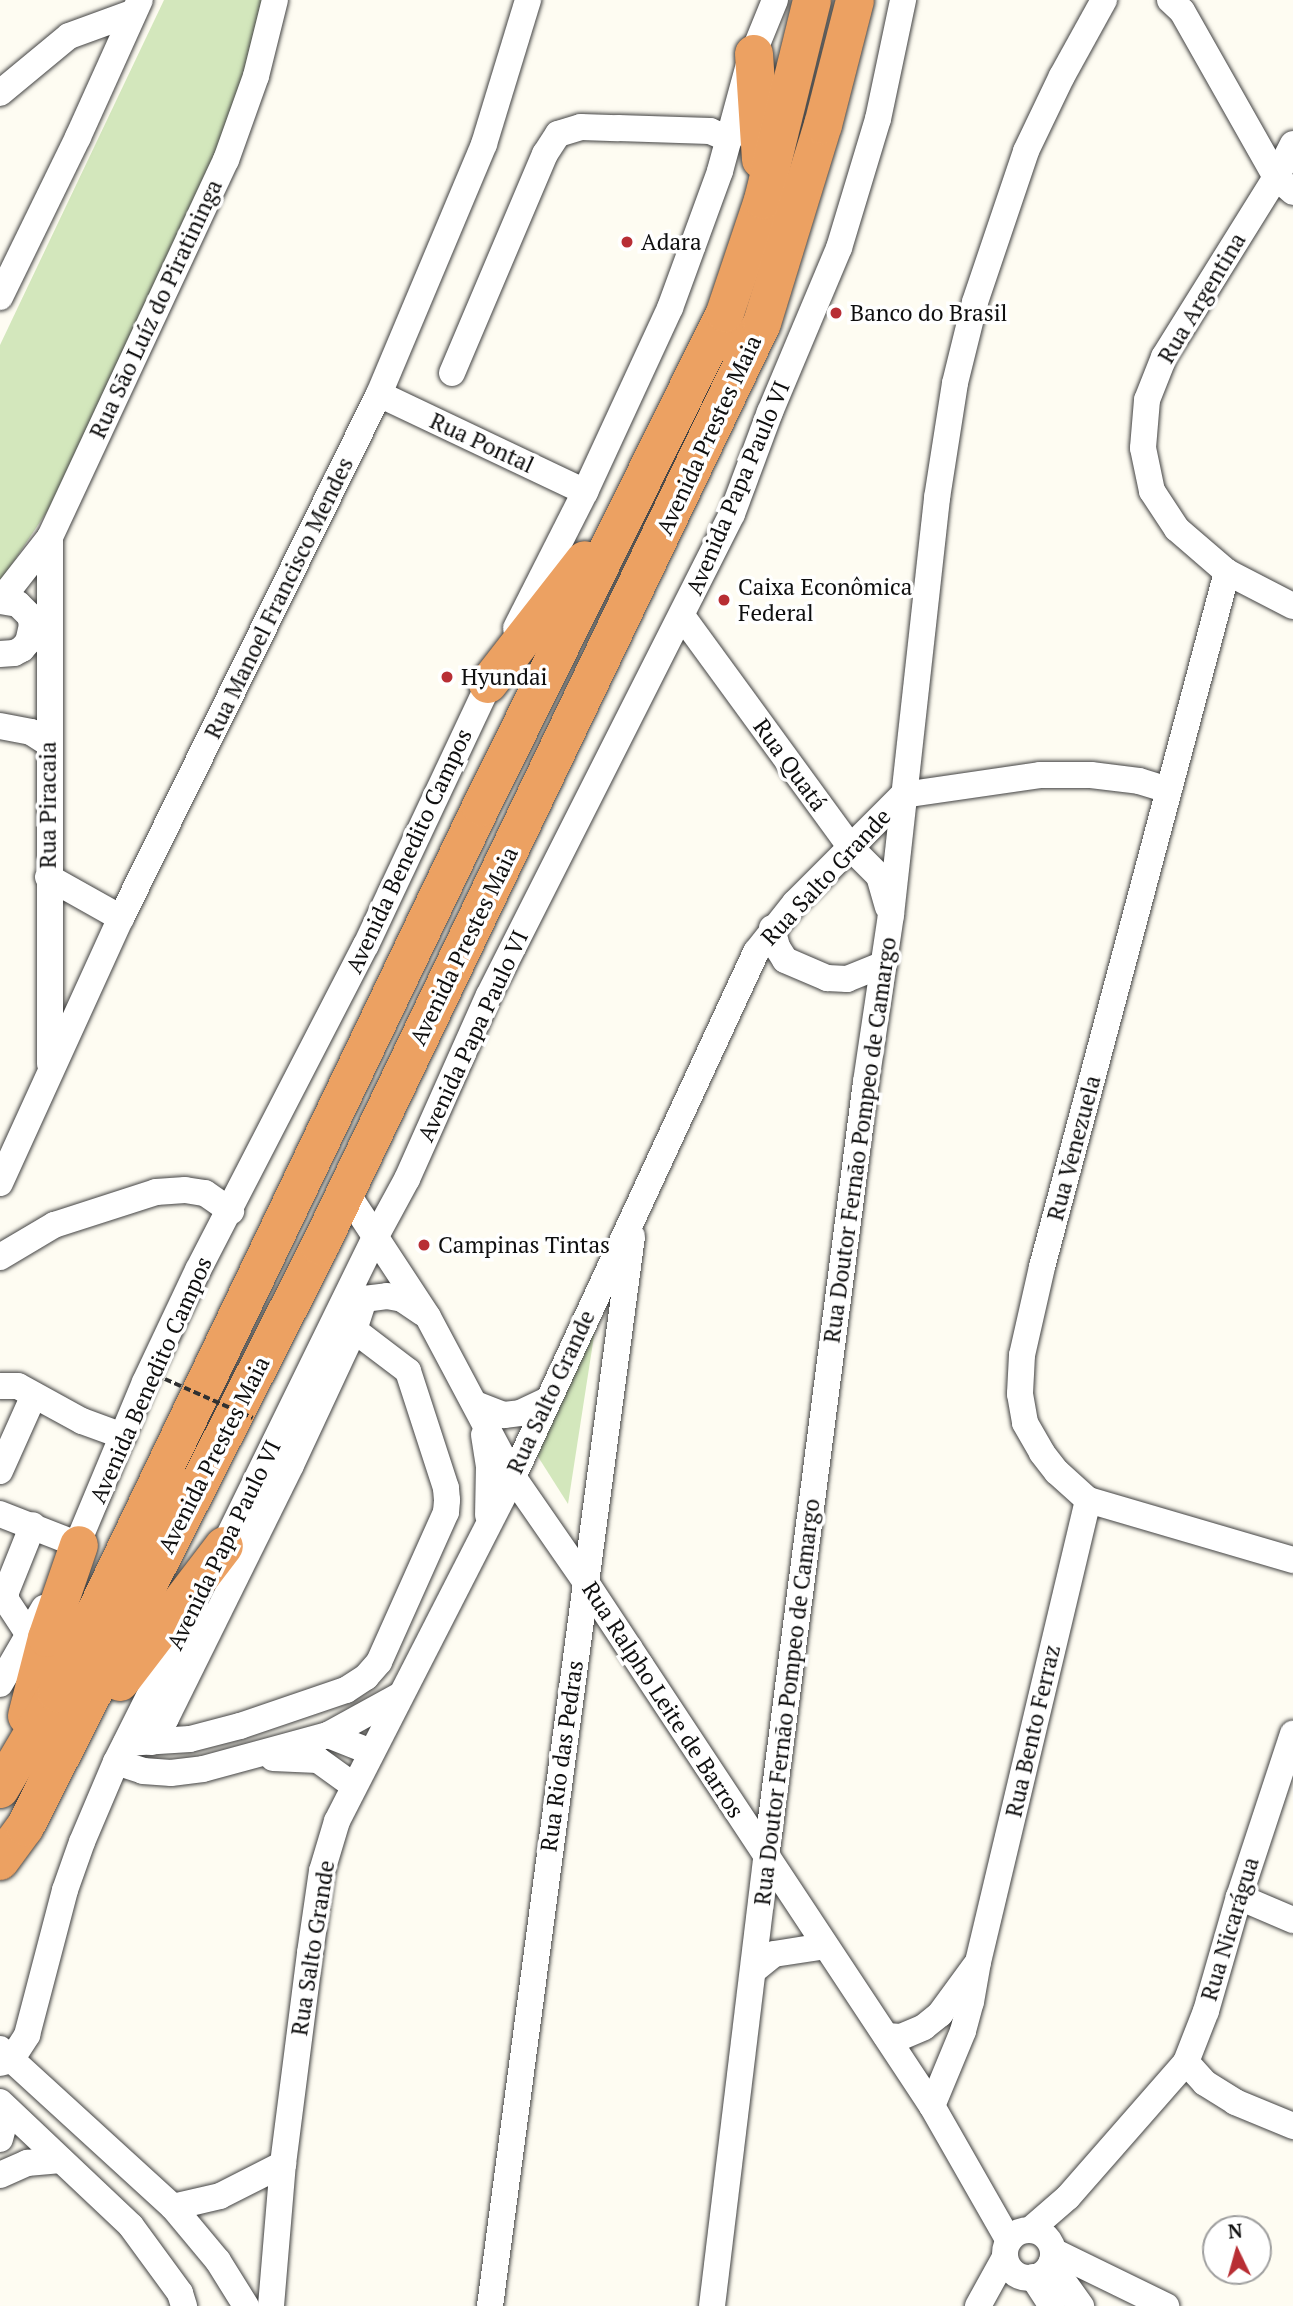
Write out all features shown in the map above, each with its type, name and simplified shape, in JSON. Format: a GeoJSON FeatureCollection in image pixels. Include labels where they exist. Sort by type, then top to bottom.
{"type":"FeatureCollection","features":[{"type":"Feature","properties":{"kind":"highway","name":"Avenida Prestes Maia"},"geometry":{"type":"LineString","coordinates":[[0,1789],[57,1693],[481,807],[725,313],[763,200],[812,0]]}},
{"type":"Feature","properties":{"kind":"highway","name":"Avenida Prestes Maia"},"geometry":{"type":"LineString","coordinates":[[0,1861],[25,1827],[346,1192],[762,323],[823,125],[855,0]]}},
{"type":"Feature","properties":{"kind":"highway"},"geometry":{"type":"LineString","coordinates":[[754,54],[763,200]]}},
{"type":"Feature","properties":{"kind":"highway"},"geometry":{"type":"LineString","coordinates":[[488,684],[634,498]]}},
{"type":"Feature","properties":{"kind":"highway"},"geometry":{"type":"LineString","coordinates":[[0,1777],[30,1708],[47,1638],[79,1545]]}},
{"type":"Feature","properties":{"kind":"highway"},"geometry":{"type":"LineString","coordinates":[[25,1827],[95,1718],[172,1611],[224,1546]]}},
{"type":"Feature","properties":{"kind":"street","name":"Rua São Luíz do Piratininga"},"geometry":{"type":"LineString","coordinates":[[0,601],[50,537],[226,160],[256,76],[275,0]]}},
{"type":"Feature","properties":{"kind":"street","name":"Rua Manoel Francisco Mendes"},"geometry":{"type":"LineString","coordinates":[[0,1183],[121,918],[379,394],[484,144],[528,0]]}},
{"type":"Feature","properties":{"kind":"street","name":"Avenida Benedito Campos"},"geometry":{"type":"LineString","coordinates":[[0,1684],[79,1545],[123,1436],[198,1270],[231,1211],[366,945],[488,684],[585,492],[670,308],[729,139],[754,54],[775,0]]}},
{"type":"Feature","properties":{"kind":"street","name":"Avenida Papa Paulo VI"},"geometry":{"type":"LineString","coordinates":[[4,2057],[27,2035],[65,1891],[224,1546],[344,1326],[376,1236],[407,1180],[489,995],[732,514],[770,412],[839,247],[878,119],[903,0]]}},
{"type":"Feature","properties":{"kind":"street","name":"Rua Doutor Fernão Pompeo de Camargo"},"geometry":{"type":"LineString","coordinates":[[712,2306],[766,1858],[891,915],[937,498],[955,383],[975,302],[1026,151],[1062,76],[1104,0]]}},
{"type":"Feature","properties":{"kind":"street"},"geometry":{"type":"LineString","coordinates":[[1170,0],[1182,11],[1285,184]]}},
{"type":"Feature","properties":{"kind":"street"},"geometry":{"type":"LineString","coordinates":[[0,93],[69,36],[136,7]]}},
{"type":"Feature","properties":{"kind":"street"},"geometry":{"type":"LineString","coordinates":[[0,297],[78,137],[136,7]]}},
{"type":"Feature","properties":{"kind":"street"},"geometry":{"type":"LineString","coordinates":[[452,373],[545,154],[558,134],[581,127],[618,128],[710,131],[729,139]]}},
{"type":"Feature","properties":{"kind":"street","name":"Rua Argentina"},"geometry":{"type":"LineString","coordinates":[[1293,144],[1285,184],[1190,311],[1164,357],[1147,400],[1143,447],[1152,491],[1177,529],[1227,572],[1293,606]]}},
{"type":"Feature","properties":{"kind":"street","name":"Rua Pontal"},"geometry":{"type":"LineString","coordinates":[[379,394],[585,492]]}},
{"type":"Feature","properties":{"kind":"street","name":"Rua Piracaia"},"geometry":{"type":"LineString","coordinates":[[50,537],[50,1074]]}},
{"type":"Feature","properties":{"kind":"street","name":"Rua Venezuela"},"geometry":{"type":"LineString","coordinates":[[1227,572],[1042,1267],[1022,1355],[1020,1394],[1025,1423],[1056,1472],[1088,1500],[1293,1560]]}},
{"type":"Feature","properties":{"kind":"street"},"geometry":{"type":"LineString","coordinates":[[0,601],[18,604],[30,616],[32,625],[28,642],[22,649],[14,653],[0,654]]}},
{"type":"Feature","properties":{"kind":"street","name":"Rua Quatá"},"geometry":{"type":"LineString","coordinates":[[682,616],[850,848],[879,876],[891,915]]}},
{"type":"Feature","properties":{"kind":"street"},"geometry":{"type":"LineString","coordinates":[[0,726],[31,732],[48,743]]}},
{"type":"Feature","properties":{"kind":"street","name":"Rua Salto Grande"},"geometry":{"type":"LineString","coordinates":[[271,2306],[283,2164],[322,1871],[337,1821],[513,1477],[636,1206],[756,952],[772,928],[903,795],[1040,775],[1091,775],[1139,781],[1169,790]]}},
{"type":"Feature","properties":{"kind":"street"},"geometry":{"type":"LineString","coordinates":[[48,877],[121,918]]}},
{"type":"Feature","properties":{"kind":"street"},"geometry":{"type":"LineString","coordinates":[[772,928],[777,947],[785,960],[827,978],[847,979],[884,964]]}},
{"type":"Feature","properties":{"kind":"street"},"geometry":{"type":"LineString","coordinates":[[0,1257],[54,1224],[156,1192],[185,1190],[205,1194],[231,1211]]}},
{"type":"Feature","properties":{"kind":"street","name":"Rua Ralpho Leite de Barros"},"geometry":{"type":"LineString","coordinates":[[346,1192],[428,1317],[513,1477],[585,1581],[932,2106],[989,2203],[1030,2251],[1051,2264],[1081,2306]]}},
{"type":"Feature","properties":{"kind":"street","name":"Rua Rio das Pedras"},"geometry":{"type":"LineString","coordinates":[[490,2306],[636,1206]]}},
{"type":"Feature","properties":{"kind":"street"},"geometry":{"type":"LineString","coordinates":[[131,1749],[166,1718],[291,1465],[344,1326],[344,1311],[364,1299],[387,1296],[402,1299],[428,1317]]}},
{"type":"Feature","properties":{"kind":"street"},"geometry":{"type":"LineString","coordinates":[[131,1749],[190,1739],[240,1726],[346,1690],[366,1677],[379,1662],[446,1512],[446,1488],[408,1371],[344,1326]]}},
{"type":"Feature","properties":{"kind":"street"},"geometry":{"type":"LineString","coordinates":[[0,1386],[10,1384],[82,1420],[123,1436]]}},
{"type":"Feature","properties":{"kind":"street"},"geometry":{"type":"LineString","coordinates":[[0,1471],[34,1395]]}},
{"type":"Feature","properties":{"kind":"street"},"geometry":{"type":"LineString","coordinates":[[475,1404],[504,1415],[527,1411],[548,1400]]}},
{"type":"Feature","properties":{"kind":"street"},"geometry":{"type":"LineString","coordinates":[[475,1404],[489,1465],[486,1527]]}},
{"type":"Feature","properties":{"kind":"street","name":"Rua Bento Ferraz"},"geometry":{"type":"LineString","coordinates":[[932,2106],[963,2031],[1088,1500]]}},
{"type":"Feature","properties":{"kind":"street"},"geometry":{"type":"LineString","coordinates":[[0,1514],[79,1545]]}},
{"type":"Feature","properties":{"kind":"street"},"geometry":{"type":"LineString","coordinates":[[29,1635],[6,1600],[6,1592],[33,1525]]}},
{"type":"Feature","properties":{"kind":"street"},"geometry":{"type":"LineString","coordinates":[[131,1749],[143,1771],[171,1773],[254,1758],[328,1735],[399,1696]]}},
{"type":"Feature","properties":{"kind":"street","name":"Rua Nicarágua"},"geometry":{"type":"LineString","coordinates":[[984,2306],[1030,2251],[1068,2197],[1186,2062],[1206,2011],[1238,1897],[1293,1734]]}},
{"type":"Feature","properties":{"kind":"street"},"geometry":{"type":"LineString","coordinates":[[328,1735],[371,1752]]}},
{"type":"Feature","properties":{"kind":"street"},"geometry":{"type":"LineString","coordinates":[[254,1758],[318,1760],[354,1786]]}},
{"type":"Feature","properties":{"kind":"street"},"geometry":{"type":"LineString","coordinates":[[1238,1897],[1293,1920]]}},
{"type":"Feature","properties":{"kind":"street"},"geometry":{"type":"LineString","coordinates":[[752,1971],[774,1954],[825,1946]]}},
{"type":"Feature","properties":{"kind":"street","name":"Rua Bento Ferraz"},"geometry":{"type":"LineString","coordinates":[[886,2036],[901,2037],[924,2027],[940,2014],[978,1962]]}},
{"type":"Feature","properties":{"kind":"street"},"geometry":{"type":"LineString","coordinates":[[4,2057],[173,2207],[218,2262],[246,2306]]}},
{"type":"Feature","properties":{"kind":"street"},"geometry":{"type":"LineString","coordinates":[[1186,2062],[1205,2083],[1235,2102],[1293,2126]]}},
{"type":"Feature","properties":{"kind":"street"},"geometry":{"type":"LineString","coordinates":[[0,2139],[4,2106]]}},
{"type":"Feature","properties":{"kind":"street"},"geometry":{"type":"LineString","coordinates":[[4,2106],[131,2226],[180,2293],[184,2306]]}},
{"type":"Feature","properties":{"kind":"street"},"geometry":{"type":"LineString","coordinates":[[0,2175],[27,2163],[61,2160]]}},
{"type":"Feature","properties":{"kind":"street"},"geometry":{"type":"LineString","coordinates":[[173,2207],[242,2187],[283,2164]]}},
{"type":"Feature","properties":{"kind":"street","name":"Rua Ralpho Leite de Barros"},"geometry":{"type":"LineString","coordinates":[[1030,2251],[1052,2306]]}},
{"type":"Feature","properties":{"kind":"street"},"geometry":{"type":"LineString","coordinates":[[978,2306],[1030,2251],[1166,2306]]}},
{"type":"Feature","properties":{"kind":"path"},"geometry":{"type":"LineString","coordinates":[[165,1379],[253,1418]]}},
{"type":"Feature","properties":{"kind":"green space"},"geometry":{"type":"Polygon","coordinates":[[[164,0],[265,0],[229,125],[50,507],[0,582],[0,345],[164,0]]]}},
{"type":"Feature","properties":{"kind":"green space"},"geometry":{"type":"Polygon","coordinates":[[[598,1310],[568,1504],[535,1452],[598,1310]]]}},
{"type":"Feature","properties":{"kind":"place","name":"Adara"},"geometry":{"type":"Point","coordinates":[627,242]}},
{"type":"Feature","properties":{"kind":"place","name":"Banco do Brasil"},"geometry":{"type":"Point","coordinates":[836,313]}},
{"type":"Feature","properties":{"kind":"place","name":"Caixa Econômica Federal"},"geometry":{"type":"Point","coordinates":[724,600]}},
{"type":"Feature","properties":{"kind":"place","name":"Hyundai"},"geometry":{"type":"Point","coordinates":[447,677]}},
{"type":"Feature","properties":{"kind":"place","name":"Campinas Tintas"},"geometry":{"type":"Point","coordinates":[424,1245]}}]}
